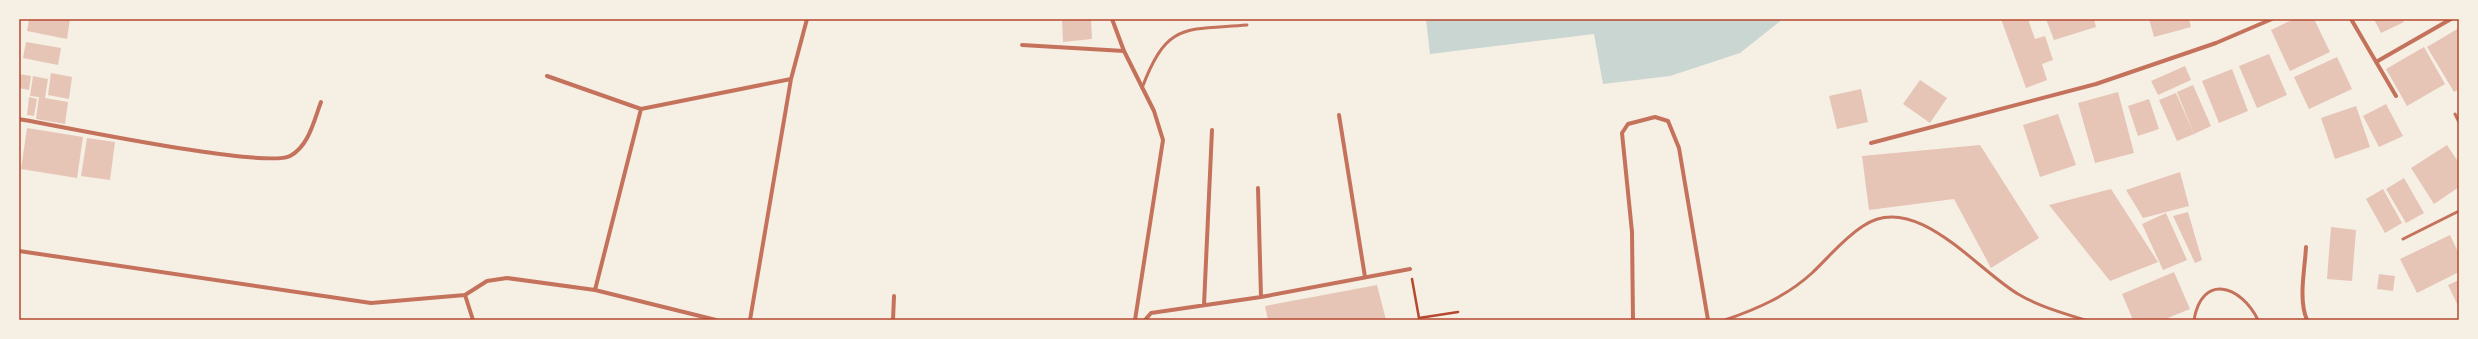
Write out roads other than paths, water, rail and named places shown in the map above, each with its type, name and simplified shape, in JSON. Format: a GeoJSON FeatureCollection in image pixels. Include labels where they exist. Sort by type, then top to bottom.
{"type":"FeatureCollection","features":[{"type":"Feature","properties":{"kind":"street"},"geometry":{"type":"LineString","coordinates":[[750,320],[791,79],[807,19]]}},
{"type":"Feature","properties":{"kind":"street"},"geometry":{"type":"LineString","coordinates":[[1112,19],[1124,51],[1154,111],[1163,140],[1135,320]]}},
{"type":"Feature","properties":{"kind":"street"},"geometry":{"type":"LineString","coordinates":[[1871,143],[2096,84],[2216,43],[2272,19]]}},
{"type":"Feature","properties":{"kind":"street"},"geometry":{"type":"LineString","coordinates":[[2351,19],[2396,96]]}},
{"type":"Feature","properties":{"kind":"street"},"geometry":{"type":"LineString","coordinates":[[2376,62],[2451,19]]}},
{"type":"Feature","properties":{"kind":"street"},"geometry":{"type":"LineString","coordinates":[[1022,45],[1124,51]]}},
{"type":"Feature","properties":{"kind":"street"},"geometry":{"type":"LineString","coordinates":[[547,76],[641,109],[791,79]]}},
{"type":"Feature","properties":{"kind":"street"},"geometry":{"type":"LineString","coordinates":[[19,119],[193,149],[276,160],[297,152],[304,143],[321,102]]}},
{"type":"Feature","properties":{"kind":"street"},"geometry":{"type":"LineString","coordinates":[[595,290],[641,109]]}},
{"type":"Feature","properties":{"kind":"street"},"geometry":{"type":"LineString","coordinates":[[1340,115],[1365,277]]}},
{"type":"Feature","properties":{"kind":"street"},"geometry":{"type":"LineString","coordinates":[[1633,320],[1632,232],[1622,133],[1628,124],[1655,117],[1668,121],[1679,148],[1708,320]]}},
{"type":"Feature","properties":{"kind":"street"},"geometry":{"type":"LineString","coordinates":[[1204,305],[1212,130]]}},
{"type":"Feature","properties":{"kind":"street"},"geometry":{"type":"LineString","coordinates":[[1258,188],[1261,297]]}},
{"type":"Feature","properties":{"kind":"street"},"geometry":{"type":"LineString","coordinates":[[2306,247],[2303,294],[2304,312],[2307,320]]}},
{"type":"Feature","properties":{"kind":"street"},"geometry":{"type":"LineString","coordinates":[[19,251],[371,303],[465,296],[487,281],[507,278],[595,290],[716,320]]}},
{"type":"Feature","properties":{"kind":"street"},"geometry":{"type":"LineString","coordinates":[[1145,320],[1151,313],[1261,297],[1410,269]]}},
{"type":"Feature","properties":{"kind":"street"},"geometry":{"type":"LineString","coordinates":[[465,296],[473,320]]}},
{"type":"Feature","properties":{"kind":"street"},"geometry":{"type":"LineString","coordinates":[[893,320],[894,296]]}},
{"type":"Feature","properties":{"kind":"lane"},"geometry":{"type":"LineString","coordinates":[[1142,89],[1161,49],[1169,40],[1186,30],[1247,25]]}},
{"type":"Feature","properties":{"kind":"lane"},"geometry":{"type":"LineString","coordinates":[[2455,114],[2459,122]]}},
{"type":"Feature","properties":{"kind":"lane"},"geometry":{"type":"LineString","coordinates":[[2403,239],[2459,211]]}},
{"type":"Feature","properties":{"kind":"lane"},"geometry":{"type":"LineString","coordinates":[[1725,320],[1757,309],[1789,292],[1811,274],[1849,236],[1865,224],[1889,216],[1916,221],[1950,241],[1999,282],[2019,295],[2086,320]]}},
{"type":"Feature","properties":{"kind":"lane"},"geometry":{"type":"LineString","coordinates":[[2194,320],[2197,305],[2205,295],[2216,290],[2231,290],[2241,296],[2251,305],[2258,320]]}}]}
